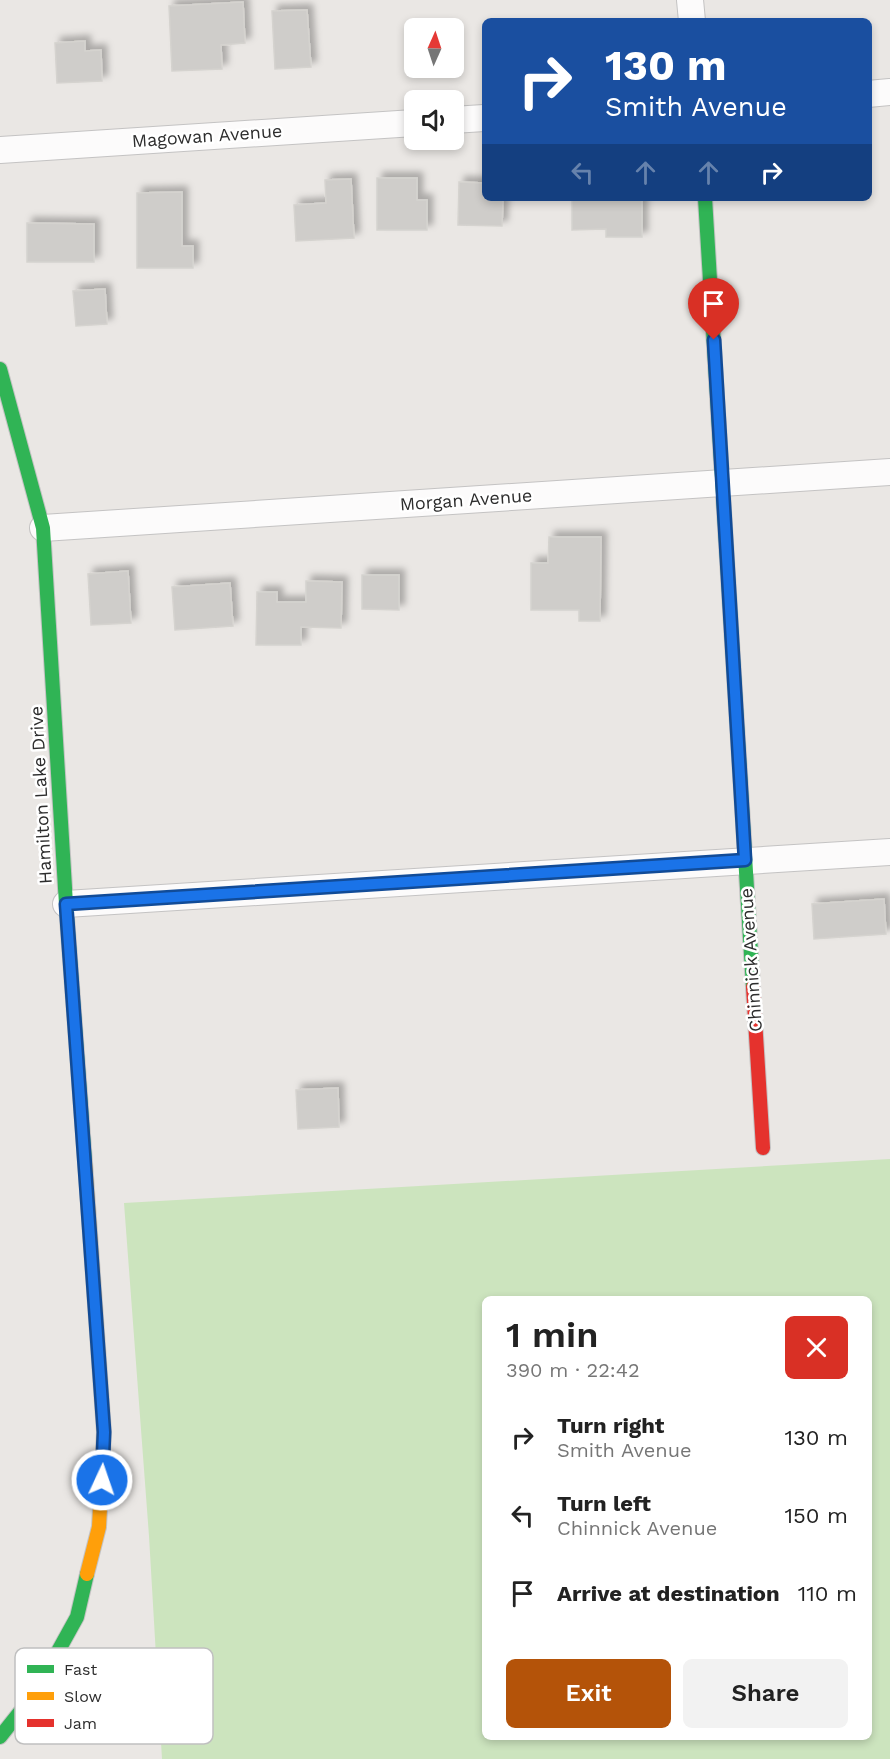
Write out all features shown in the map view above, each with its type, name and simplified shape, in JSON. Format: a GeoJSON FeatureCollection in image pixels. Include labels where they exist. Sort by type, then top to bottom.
{"type":"FeatureCollection","features":[{"type":"Feature","properties":{"kind":"street"},"geometry":{"type":"LineString","coordinates":[[690,0],[692,18]]}},
{"type":"Feature","properties":{"kind":"street"},"geometry":{"type":"LineString","coordinates":[[872,94],[890,92]]}},
{"type":"Feature","properties":{"kind":"street"},"geometry":{"type":"LineString","coordinates":[[464,119],[482,118]]}},
{"type":"Feature","properties":{"kind":"street","name":"Magowan Avenue"},"geometry":{"type":"LineString","coordinates":[[0,150],[404,124]]}},
{"type":"Feature","properties":{"kind":"street","name":"Chinnick Avenue"},"geometry":{"type":"LineString","coordinates":[[705,201],[764,1148]]}},
{"type":"Feature","properties":{"kind":"street","name":"Hamilton Lake Drive"},"geometry":{"type":"LineString","coordinates":[[0,369],[43,528],[66,904],[104,1432],[99,1527],[77,1617],[60,1648]]}},
{"type":"Feature","properties":{"kind":"street","name":"Morgan Avenue"},"geometry":{"type":"LineString","coordinates":[[43,528],[890,472]]}},
{"type":"Feature","properties":{"kind":"street"},"geometry":{"type":"LineString","coordinates":[[66,904],[890,852]]}},
{"type":"Feature","properties":{"kind":"street","name":"Hamilton Lake Drive"},"geometry":{"type":"LineString","coordinates":[[0,1737],[15,1718]]}},
{"type":"Feature","properties":{"kind":"green space"},"geometry":{"type":"Polygon","coordinates":[[[890,1159],[890,1759],[162,1759],[161,1744],[213,1744],[213,1648],[156,1648],[124,1203],[890,1159]]]}},
{"type":"Feature","properties":{"kind":"building"},"geometry":{"type":"Polygon","coordinates":[[[243,2],[245,43],[221,45],[222,69],[172,71],[169,6],[243,2]]]}},
{"type":"Feature","properties":{"kind":"building"},"geometry":{"type":"Polygon","coordinates":[[[307,10],[311,67],[275,69],[272,11],[307,10]]]}},
{"type":"Feature","properties":{"kind":"building"},"geometry":{"type":"Polygon","coordinates":[[[85,41],[85,51],[101,50],[102,81],[57,83],[55,43],[85,41]]]}},
{"type":"Feature","properties":{"kind":"building"},"geometry":{"type":"Polygon","coordinates":[[[377,178],[417,178],[417,200],[427,200],[427,230],[377,230],[377,178]]]}},
{"type":"Feature","properties":{"kind":"building"},"geometry":{"type":"Polygon","coordinates":[[[351,179],[354,238],[296,241],[294,205],[326,203],[325,180],[351,179]]]}},
{"type":"Feature","properties":{"kind":"building"},"geometry":{"type":"Polygon","coordinates":[[[459,182],[482,183],[482,201],[503,201],[502,226],[458,225],[459,182]]]}},
{"type":"Feature","properties":{"kind":"building"},"geometry":{"type":"Polygon","coordinates":[[[182,192],[182,246],[193,246],[193,268],[137,268],[137,193],[182,192]]]}},
{"type":"Feature","properties":{"kind":"building"},"geometry":{"type":"Polygon","coordinates":[[[572,201],[642,201],[642,237],[606,237],[606,229],[572,230],[572,201]]]}},
{"type":"Feature","properties":{"kind":"building"},"geometry":{"type":"Polygon","coordinates":[[[27,223],[94,224],[94,262],[27,262],[27,223]]]}},
{"type":"Feature","properties":{"kind":"building"},"geometry":{"type":"Polygon","coordinates":[[[105,289],[107,324],[76,326],[73,291],[105,289]]]}},
{"type":"Feature","properties":{"kind":"building"},"geometry":{"type":"Polygon","coordinates":[[[549,537],[601,537],[600,621],[579,621],[579,610],[531,610],[531,563],[548,563],[549,537]]]}},
{"type":"Feature","properties":{"kind":"building"},"geometry":{"type":"Polygon","coordinates":[[[128,571],[131,623],[91,625],[88,574],[128,571]]]}},
{"type":"Feature","properties":{"kind":"building"},"geometry":{"type":"Polygon","coordinates":[[[362,575],[399,575],[399,610],[362,609],[362,575]]]}},
{"type":"Feature","properties":{"kind":"building"},"geometry":{"type":"Polygon","coordinates":[[[306,581],[342,582],[341,628],[301,627],[301,645],[256,645],[257,592],[277,592],[277,602],[306,602],[306,581]]]}},
{"type":"Feature","properties":{"kind":"building"},"geometry":{"type":"Polygon","coordinates":[[[230,583],[233,626],[175,630],[172,587],[230,583]]]}},
{"type":"Feature","properties":{"kind":"building"},"geometry":{"type":"Polygon","coordinates":[[[884,899],[886,934],[814,939],[812,904],[884,899]]]}},
{"type":"Feature","properties":{"kind":"building"},"geometry":{"type":"Polygon","coordinates":[[[338,1088],[339,1127],[298,1129],[296,1090],[338,1088]]]}},
{"type":"Feature","properties":{"kind":"traffic: fast"},"geometry":{"type":"LineString","coordinates":[[705,201],[753,987]]}},
{"type":"Feature","properties":{"kind":"traffic: fast"},"geometry":{"type":"LineString","coordinates":[[0,369],[43,528],[66,904],[85,1162]]}},
{"type":"Feature","properties":{"kind":"traffic: fast"},"geometry":{"type":"LineString","coordinates":[[60,1648],[77,1617],[87,1574]]}},
{"type":"Feature","properties":{"kind":"traffic: fast"},"geometry":{"type":"LineString","coordinates":[[0,1737],[15,1718]]}},
{"type":"Feature","properties":{"kind":"traffic: slow"},"geometry":{"type":"LineString","coordinates":[[85,1162],[104,1432],[99,1527],[87,1574]]}},
{"type":"Feature","properties":{"kind":"traffic: jam"},"geometry":{"type":"LineString","coordinates":[[753,987],[763,1148]]}},
{"type":"Feature","properties":{"kind":"route"},"geometry":{"type":"LineString","coordinates":[[102,1480],[104,1432],[66,904],[745,860],[714,340]]}}]}
